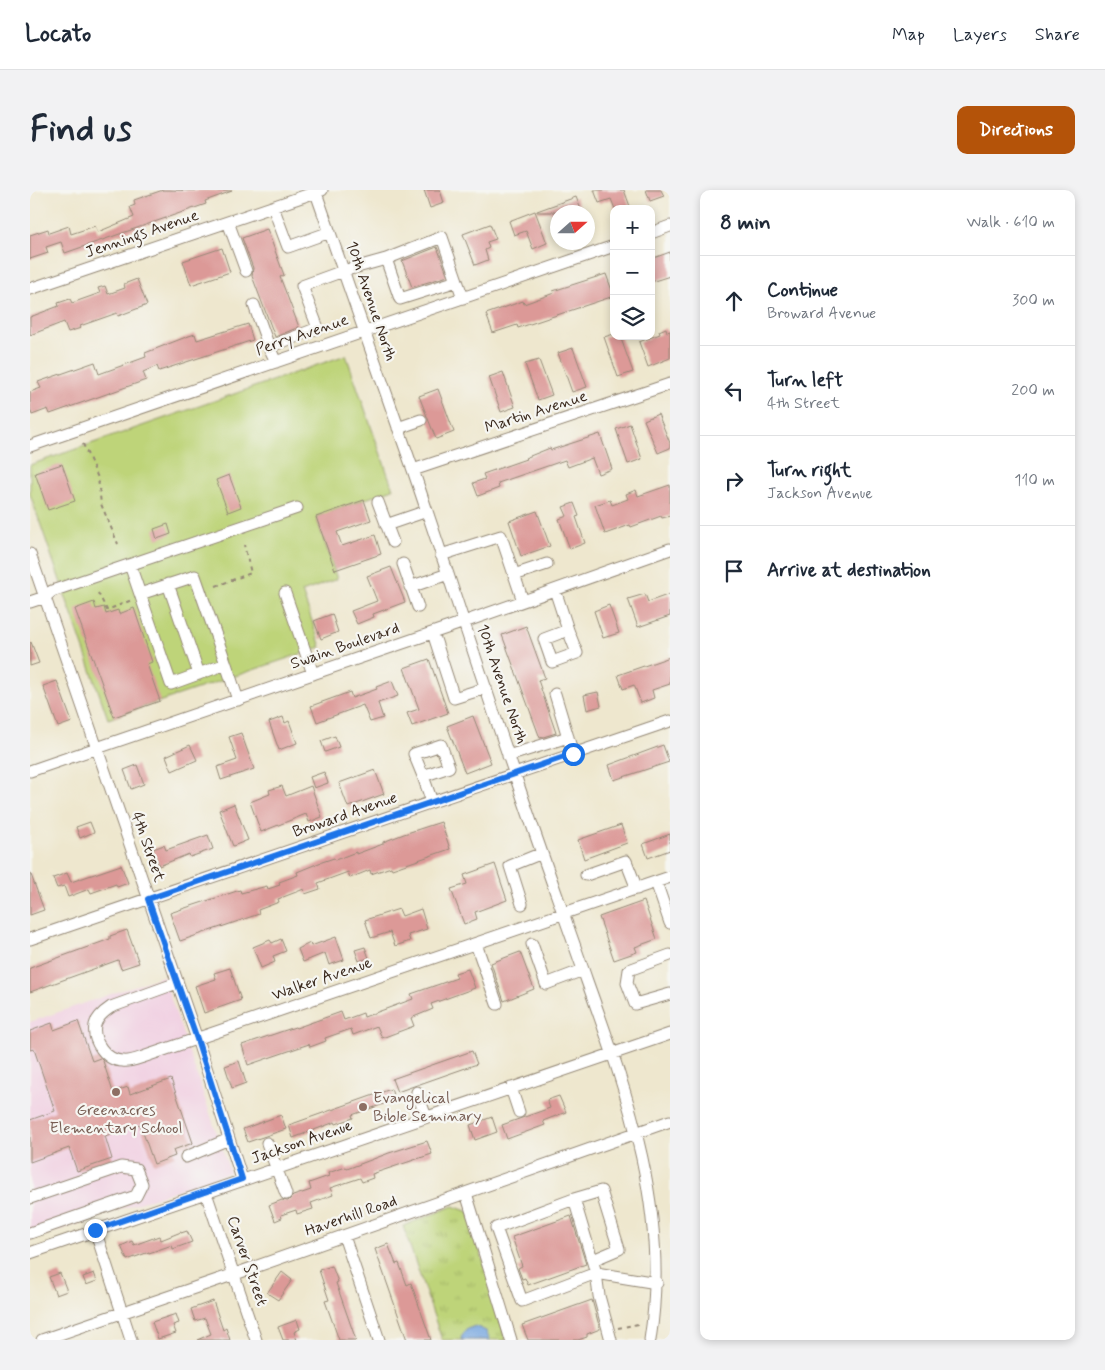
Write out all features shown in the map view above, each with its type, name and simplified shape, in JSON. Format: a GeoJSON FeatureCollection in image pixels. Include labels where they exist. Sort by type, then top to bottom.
{"type":"FeatureCollection","features":[{"type":"Feature","properties":{"kind":"street","name":"Jennings Avenue"},"geometry":{"type":"LineString","coordinates":[[30,289],[318,191]]}},
{"type":"Feature","properties":{"kind":"street","name":"10th Avenue North"},"geometry":{"type":"LineString","coordinates":[[318,191],[343,271],[427,511],[514,774],[613,1054],[638,1133],[653,1202],[657,1252],[650,1340]]}},
{"type":"Feature","properties":{"kind":"street"},"geometry":{"type":"LineString","coordinates":[[273,206],[288,247],[330,232]]}},
{"type":"Feature","properties":{"kind":"street"},"geometry":{"type":"LineString","coordinates":[[228,222],[246,271]]}},
{"type":"Feature","properties":{"kind":"street"},"geometry":{"type":"LineString","coordinates":[[655,232],[670,226]]}},
{"type":"Feature","properties":{"kind":"street"},"geometry":{"type":"LineString","coordinates":[[269,347],[318,328],[302,286],[343,271],[386,259],[442,237],[463,298]]}},
{"type":"Feature","properties":{"kind":"street","name":"Perry Avenue"},"geometry":{"type":"LineString","coordinates":[[30,446],[610,247]]}},
{"type":"Feature","properties":{"kind":"street"},"geometry":{"type":"LineString","coordinates":[[386,259],[400,299],[457,281]]}},
{"type":"Feature","properties":{"kind":"street"},"geometry":{"type":"LineString","coordinates":[[254,305],[276,362]]}},
{"type":"Feature","properties":{"kind":"street","name":"Martin Avenue"},"geometry":{"type":"LineString","coordinates":[[413,470],[670,384]]}},
{"type":"Feature","properties":{"kind":"street"},"geometry":{"type":"LineString","coordinates":[[398,428],[422,420]]}},
{"type":"Feature","properties":{"kind":"street"},"geometry":{"type":"LineString","coordinates":[[378,502],[393,542]]}},
{"type":"Feature","properties":{"kind":"street"},"geometry":{"type":"LineString","coordinates":[[30,602],[45,597],[52,592],[297,508]]}},
{"type":"Feature","properties":{"kind":"street"},"geometry":{"type":"LineString","coordinates":[[386,525],[427,511]]}},
{"type":"Feature","properties":{"kind":"street"},"geometry":{"type":"LineString","coordinates":[[441,555],[501,536],[523,601]]}},
{"type":"Feature","properties":{"kind":"street","name":"Swain Boulevard"},"geometry":{"type":"LineString","coordinates":[[30,771],[670,550]]}},
{"type":"Feature","properties":{"kind":"street","name":"4th Street"},"geometry":{"type":"LineString","coordinates":[[30,554],[197,1039],[242,1179]]}},
{"type":"Feature","properties":{"kind":"street"},"geometry":{"type":"LineString","coordinates":[[403,564],[418,607]]}},
{"type":"Feature","properties":{"kind":"street"},"geometry":{"type":"LineString","coordinates":[[514,575],[547,564]]}},
{"type":"Feature","properties":{"kind":"street"},"geometry":{"type":"LineString","coordinates":[[130,565],[137,597],[171,684],[226,664]]}},
{"type":"Feature","properties":{"kind":"street"},"geometry":{"type":"LineString","coordinates":[[410,588],[448,574]]}},
{"type":"Feature","properties":{"kind":"street"},"geometry":{"type":"LineString","coordinates":[[137,597],[168,584],[195,576],[238,700]]}},
{"type":"Feature","properties":{"kind":"street"},"geometry":{"type":"LineString","coordinates":[[168,584],[200,674]]}},
{"type":"Feature","properties":{"kind":"street"},"geometry":{"type":"LineString","coordinates":[[555,590],[568,630]]}},
{"type":"Feature","properties":{"kind":"street"},"geometry":{"type":"LineString","coordinates":[[285,593],[313,674]]}},
{"type":"Feature","properties":{"kind":"street"},"geometry":{"type":"LineString","coordinates":[[433,633],[454,698],[486,688]]}},
{"type":"Feature","properties":{"kind":"street"},"geometry":{"type":"LineString","coordinates":[[555,694],[573,754]]}},
{"type":"Feature","properties":{"kind":"street","name":"Broward Avenue"},"geometry":{"type":"LineString","coordinates":[[30,940],[670,721]]}},
{"type":"Feature","properties":{"kind":"street"},"geometry":{"type":"LineString","coordinates":[[508,756],[568,738]]}},
{"type":"Feature","properties":{"kind":"street"},"geometry":{"type":"LineString","coordinates":[[423,776],[432,802]]}},
{"type":"Feature","properties":{"kind":"street"},"geometry":{"type":"LineString","coordinates":[[522,904],[510,866],[542,853]]}},
{"type":"Feature","properties":{"kind":"street"},"geometry":{"type":"LineString","coordinates":[[586,874],[626,861],[637,889]]}},
{"type":"Feature","properties":{"kind":"street","name":"Walker Avenue"},"geometry":{"type":"LineString","coordinates":[[178,983],[111,1007],[102,1013],[95,1024],[96,1041],[108,1057],[123,1062],[143,1058],[670,877]]}},
{"type":"Feature","properties":{"kind":"street"},"geometry":{"type":"LineString","coordinates":[[656,882],[670,923]]}},
{"type":"Feature","properties":{"kind":"street"},"geometry":{"type":"LineString","coordinates":[[476,944],[497,1004]]}},
{"type":"Feature","properties":{"kind":"street"},"geometry":{"type":"LineString","coordinates":[[532,944],[546,984],[583,970]]}},
{"type":"Feature","properties":{"kind":"street"},"geometry":{"type":"LineString","coordinates":[[670,955],[629,970],[627,983],[635,1004],[670,994]]}},
{"type":"Feature","properties":{"kind":"street","name":"Jackson Avenue"},"geometry":{"type":"LineString","coordinates":[[30,1253],[276,1167],[670,1034]]}},
{"type":"Feature","properties":{"kind":"street"},"geometry":{"type":"LineString","coordinates":[[511,1088],[519,1112]]}},
{"type":"Feature","properties":{"kind":"street"},"geometry":{"type":"LineString","coordinates":[[417,1092],[426,1117]]}},
{"type":"Feature","properties":{"kind":"street","name":"Haverhill Road"},"geometry":{"type":"LineString","coordinates":[[42,1340],[670,1121]]}},
{"type":"Feature","properties":{"kind":"street"},"geometry":{"type":"LineString","coordinates":[[186,1157],[229,1139]]}},
{"type":"Feature","properties":{"kind":"street"},"geometry":{"type":"LineString","coordinates":[[267,1143],[286,1194]]}},
{"type":"Feature","properties":{"kind":"street"},"geometry":{"type":"LineString","coordinates":[[30,1198],[120,1167],[136,1169],[142,1184],[136,1196],[30,1233]]}},
{"type":"Feature","properties":{"kind":"street"},"geometry":{"type":"LineString","coordinates":[[478,1233],[601,1191],[619,1249],[593,1260]]}},
{"type":"Feature","properties":{"kind":"street","name":"Carver Street"},"geometry":{"type":"LineString","coordinates":[[206,1192],[256,1340]]}},
{"type":"Feature","properties":{"kind":"street"},"geometry":{"type":"LineString","coordinates":[[466,1193],[511,1340]]}},
{"type":"Feature","properties":{"kind":"street"},"geometry":{"type":"LineString","coordinates":[[574,1199],[593,1260],[599,1296],[610,1340]]}},
{"type":"Feature","properties":{"kind":"street"},"geometry":{"type":"LineString","coordinates":[[496,1228],[522,1301]]}},
{"type":"Feature","properties":{"kind":"street"},"geometry":{"type":"LineString","coordinates":[[95,1230],[131,1340]]}},
{"type":"Feature","properties":{"kind":"street"},"geometry":{"type":"LineString","coordinates":[[344,1236],[379,1340]]}},
{"type":"Feature","properties":{"kind":"street"},"geometry":{"type":"LineString","coordinates":[[501,1308],[596,1273],[656,1283]]}},
{"type":"Feature","properties":{"kind":"path"},"geometry":{"type":"LineString","coordinates":[[83,444],[98,478],[101,504],[118,544]]}},
{"type":"Feature","properties":{"kind":"path"},"geometry":{"type":"LineString","coordinates":[[216,586],[251,574],[244,545]]}},
{"type":"Feature","properties":{"kind":"path"},"geometry":{"type":"LineString","coordinates":[[98,593],[107,610],[137,597]]}},
{"type":"Feature","properties":{"kind":"path"},"geometry":{"type":"LineString","coordinates":[[618,1328],[638,1324]]}},
{"type":"Feature","properties":{"kind":"shaded area","name":"Greenacres Elementary School"},"geometry":{"type":"Polygon","coordinates":[[[163,976],[230,1172],[30,1240],[30,1022],[163,976]]]}},
{"type":"Feature","properties":{"kind":"green space"},"geometry":{"type":"Polygon","coordinates":[[[346,355],[393,489],[316,517],[337,579],[302,592],[321,647],[108,719],[30,494],[30,465],[346,355]]]}},
{"type":"Feature","properties":{"kind":"green space"},"geometry":{"type":"Polygon","coordinates":[[[453,1206],[469,1212],[506,1340],[442,1340],[403,1226],[453,1206]]]}},
{"type":"Feature","properties":{"kind":"water"},"geometry":{"type":"Polygon","coordinates":[[[475,1326],[486,1331],[490,1340],[462,1340],[461,1337],[467,1329],[475,1326]]]}},
{"type":"Feature","properties":{"kind":"building"},"geometry":{"type":"Polygon","coordinates":[[[163,190],[232,191],[205,201],[206,204],[65,253],[61,242],[46,247],[48,253],[30,259],[30,235],[48,229],[49,233],[69,226],[71,234],[95,226],[98,232],[134,217],[130,207],[135,205],[134,200],[163,190]]]}},
{"type":"Feature","properties":{"kind":"building"},"geometry":{"type":"Polygon","coordinates":[[[424,190],[440,190],[444,203],[430,208],[424,190]]]}},
{"type":"Feature","properties":{"kind":"building"},"geometry":{"type":"Polygon","coordinates":[[[594,190],[624,190],[630,205],[613,205],[611,199],[599,203],[594,190]]]}},
{"type":"Feature","properties":{"kind":"building"},"geometry":{"type":"Polygon","coordinates":[[[646,190],[661,190],[664,196],[650,201],[646,190]]]}},
{"type":"Feature","properties":{"kind":"building"},"geometry":{"type":"Polygon","coordinates":[[[576,197],[579,205],[554,205],[576,197]]]}},
{"type":"Feature","properties":{"kind":"building"},"geometry":{"type":"Polygon","coordinates":[[[550,206],[550,212],[537,211],[550,206]]]}},
{"type":"Feature","properties":{"kind":"building"},"geometry":{"type":"Polygon","coordinates":[[[535,211],[547,243],[533,249],[526,231],[514,235],[509,221],[535,211]]]}},
{"type":"Feature","properties":{"kind":"building"},"geometry":{"type":"Polygon","coordinates":[[[490,224],[496,239],[487,242],[489,248],[485,250],[488,260],[475,265],[463,234],[490,224]]]}},
{"type":"Feature","properties":{"kind":"building"},"geometry":{"type":"Polygon","coordinates":[[[267,229],[284,275],[280,277],[299,327],[275,337],[252,276],[253,268],[242,238],[267,229]]]}},
{"type":"Feature","properties":{"kind":"building"},"geometry":{"type":"Polygon","coordinates":[[[437,247],[448,276],[412,287],[402,261],[437,247]]]}},
{"type":"Feature","properties":{"kind":"building"},"geometry":{"type":"Polygon","coordinates":[[[222,248],[230,272],[191,285],[183,261],[222,248]]]}},
{"type":"Feature","properties":{"kind":"building"},"geometry":{"type":"Polygon","coordinates":[[[670,252],[670,276],[655,281],[655,258],[670,252]]]}},
{"type":"Feature","properties":{"kind":"building"},"geometry":{"type":"Polygon","coordinates":[[[606,274],[610,285],[610,297],[518,328],[517,325],[493,333],[486,314],[523,301],[524,304],[554,293],[553,291],[606,274]]]}},
{"type":"Feature","properties":{"kind":"building"},"geometry":{"type":"Polygon","coordinates":[[[137,279],[147,305],[118,316],[117,313],[68,332],[64,322],[30,335],[30,317],[59,306],[58,303],[70,299],[72,303],[100,293],[98,288],[105,286],[108,294],[125,288],[124,284],[137,279]]]}},
{"type":"Feature","properties":{"kind":"building"},"geometry":{"type":"Polygon","coordinates":[[[248,324],[253,340],[159,371],[157,366],[143,372],[146,380],[50,414],[48,409],[32,415],[30,392],[41,388],[38,382],[95,362],[99,374],[146,357],[145,353],[186,337],[195,334],[197,340],[248,324]]]}},
{"type":"Feature","properties":{"kind":"building"},"geometry":{"type":"Polygon","coordinates":[[[666,328],[667,332],[670,331],[670,358],[648,367],[639,342],[655,340],[655,336],[660,334],[659,331],[666,328]]]}},
{"type":"Feature","properties":{"kind":"building"},"geometry":{"type":"Polygon","coordinates":[[[610,335],[610,340],[621,340],[633,372],[618,377],[604,337],[610,335]]]}},
{"type":"Feature","properties":{"kind":"building"},"geometry":{"type":"Polygon","coordinates":[[[573,348],[587,387],[572,392],[558,353],[573,348]]]}},
{"type":"Feature","properties":{"kind":"building"},"geometry":{"type":"Polygon","coordinates":[[[539,360],[552,395],[538,400],[525,364],[539,360]]]}},
{"type":"Feature","properties":{"kind":"building"},"geometry":{"type":"Polygon","coordinates":[[[503,372],[515,407],[501,412],[489,377],[503,372]]]}},
{"type":"Feature","properties":{"kind":"building"},"geometry":{"type":"Polygon","coordinates":[[[438,389],[454,432],[436,439],[419,396],[438,389]]]}},
{"type":"Feature","properties":{"kind":"building"},"geometry":{"type":"Polygon","coordinates":[[[658,414],[670,443],[670,448],[658,453],[644,420],[658,414]]]}},
{"type":"Feature","properties":{"kind":"building"},"geometry":{"type":"Polygon","coordinates":[[[630,424],[642,459],[628,464],[616,429],[630,424]]]}},
{"type":"Feature","properties":{"kind":"building"},"geometry":{"type":"Polygon","coordinates":[[[600,434],[612,469],[598,474],[592,458],[568,467],[565,460],[498,483],[499,488],[478,496],[473,483],[485,479],[483,474],[526,459],[550,448],[551,450],[600,434]]]}},
{"type":"Feature","properties":{"kind":"building"},"geometry":{"type":"Polygon","coordinates":[[[62,464],[75,501],[48,510],[35,473],[62,464]]]}},
{"type":"Feature","properties":{"kind":"building"},"geometry":{"type":"Polygon","coordinates":[[[229,475],[241,507],[228,512],[216,480],[229,475]]]}},
{"type":"Feature","properties":{"kind":"building"},"geometry":{"type":"Polygon","coordinates":[[[670,485],[670,516],[662,518],[661,516],[605,534],[595,505],[610,500],[612,505],[628,499],[626,494],[636,490],[638,496],[670,485]]]}},
{"type":"Feature","properties":{"kind":"building"},"geometry":{"type":"Polygon","coordinates":[[[364,500],[371,520],[337,532],[342,546],[375,535],[381,554],[335,570],[316,517],[364,500]]]}},
{"type":"Feature","properties":{"kind":"building"},"geometry":{"type":"Polygon","coordinates":[[[574,503],[579,516],[576,517],[585,543],[570,549],[559,519],[567,516],[563,507],[574,503]]]}},
{"type":"Feature","properties":{"kind":"building"},"geometry":{"type":"Polygon","coordinates":[[[537,511],[550,546],[521,556],[509,521],[537,511]]]}},
{"type":"Feature","properties":{"kind":"building"},"geometry":{"type":"Polygon","coordinates":[[[168,524],[171,534],[157,539],[154,529],[168,524]]]}},
{"type":"Feature","properties":{"kind":"building"},"geometry":{"type":"Polygon","coordinates":[[[391,567],[405,602],[373,614],[374,617],[357,624],[351,611],[377,601],[367,576],[391,567]]]}},
{"type":"Feature","properties":{"kind":"building"},"geometry":{"type":"Polygon","coordinates":[[[645,594],[648,602],[670,594],[670,616],[638,627],[628,599],[645,594]]]}},
{"type":"Feature","properties":{"kind":"building"},"geometry":{"type":"Polygon","coordinates":[[[94,602],[96,609],[104,607],[106,614],[118,610],[119,614],[134,608],[152,662],[147,664],[160,701],[114,717],[75,609],[94,602]]]}},
{"type":"Feature","properties":{"kind":"building"},"geometry":{"type":"Polygon","coordinates":[[[609,605],[619,633],[603,638],[594,611],[609,605]]]}},
{"type":"Feature","properties":{"kind":"building"},"geometry":{"type":"Polygon","coordinates":[[[332,614],[338,632],[321,639],[314,621],[332,614]]]}},
{"type":"Feature","properties":{"kind":"building"},"geometry":{"type":"Polygon","coordinates":[[[526,626],[545,678],[538,680],[556,733],[540,738],[502,635],[526,626]]]}},
{"type":"Feature","properties":{"kind":"building"},"geometry":{"type":"Polygon","coordinates":[[[30,643],[39,663],[30,666],[30,643]]]}},
{"type":"Feature","properties":{"kind":"building"},"geometry":{"type":"Polygon","coordinates":[[[670,657],[670,684],[652,690],[654,698],[641,703],[634,685],[623,689],[618,675],[670,657]]]}},
{"type":"Feature","properties":{"kind":"building"},"geometry":{"type":"Polygon","coordinates":[[[429,659],[448,713],[412,726],[407,713],[419,709],[404,668],[429,659]]]}},
{"type":"Feature","properties":{"kind":"building"},"geometry":{"type":"Polygon","coordinates":[[[57,681],[72,722],[58,727],[43,686],[57,681]]]}},
{"type":"Feature","properties":{"kind":"building"},"geometry":{"type":"Polygon","coordinates":[[[392,681],[398,696],[378,703],[383,718],[370,722],[363,705],[317,722],[311,706],[350,692],[352,698],[392,681]]]}},
{"type":"Feature","properties":{"kind":"building"},"geometry":{"type":"Polygon","coordinates":[[[598,692],[601,706],[587,710],[584,695],[598,692]]]}},
{"type":"Feature","properties":{"kind":"building"},"geometry":{"type":"Polygon","coordinates":[[[473,716],[491,763],[465,773],[447,726],[473,716]]]}},
{"type":"Feature","properties":{"kind":"building"},"geometry":{"type":"Polygon","coordinates":[[[283,717],[285,723],[289,721],[297,743],[279,750],[269,722],[283,717]]]}},
{"type":"Feature","properties":{"kind":"building"},"geometry":{"type":"Polygon","coordinates":[[[241,733],[254,769],[221,780],[217,767],[237,760],[229,737],[241,733]]]}},
{"type":"Feature","properties":{"kind":"building"},"geometry":{"type":"Polygon","coordinates":[[[335,736],[339,747],[325,752],[321,741],[335,736]]]}},
{"type":"Feature","properties":{"kind":"building"},"geometry":{"type":"Polygon","coordinates":[[[190,745],[197,760],[172,771],[166,756],[190,745]]]}},
{"type":"Feature","properties":{"kind":"building"},"geometry":{"type":"Polygon","coordinates":[[[663,745],[669,762],[614,780],[609,765],[663,745]]]}},
{"type":"Feature","properties":{"kind":"building"},"geometry":{"type":"Polygon","coordinates":[[[137,765],[144,784],[131,789],[124,770],[137,765]]]}},
{"type":"Feature","properties":{"kind":"building"},"geometry":{"type":"Polygon","coordinates":[[[375,770],[384,794],[348,807],[339,783],[375,770]]]}},
{"type":"Feature","properties":{"kind":"building"},"geometry":{"type":"Polygon","coordinates":[[[324,772],[328,783],[314,788],[310,777],[324,772]]]}},
{"type":"Feature","properties":{"kind":"building"},"geometry":{"type":"Polygon","coordinates":[[[282,786],[286,796],[311,786],[322,817],[309,822],[306,814],[261,832],[250,802],[270,794],[269,790],[282,786]]]}},
{"type":"Feature","properties":{"kind":"building"},"geometry":{"type":"Polygon","coordinates":[[[234,804],[248,840],[233,846],[219,810],[234,804]]]}},
{"type":"Feature","properties":{"kind":"building"},"geometry":{"type":"Polygon","coordinates":[[[90,822],[94,832],[80,838],[76,827],[90,822]]]}},
{"type":"Feature","properties":{"kind":"building"},"geometry":{"type":"Polygon","coordinates":[[[441,822],[450,849],[392,869],[391,867],[371,874],[370,870],[350,878],[348,872],[318,883],[320,889],[305,894],[304,889],[278,899],[279,902],[258,910],[259,914],[180,941],[170,913],[240,890],[241,893],[267,886],[268,889],[280,885],[279,882],[298,875],[297,872],[319,863],[334,858],[335,860],[356,852],[356,854],[404,834],[441,822]]]}},
{"type":"Feature","properties":{"kind":"building"},"geometry":{"type":"Polygon","coordinates":[[[621,825],[627,843],[584,859],[578,840],[621,825]]]}},
{"type":"Feature","properties":{"kind":"building"},"geometry":{"type":"Polygon","coordinates":[[[670,834],[670,850],[648,858],[643,844],[670,834]]]}},
{"type":"Feature","properties":{"kind":"building"},"geometry":{"type":"Polygon","coordinates":[[[208,835],[213,849],[190,857],[189,854],[159,866],[153,849],[164,845],[166,850],[208,835]]]}},
{"type":"Feature","properties":{"kind":"building"},"geometry":{"type":"Polygon","coordinates":[[[495,864],[507,900],[475,912],[477,919],[464,924],[451,889],[467,884],[464,875],[495,864]]]}},
{"type":"Feature","properties":{"kind":"building"},"geometry":{"type":"Polygon","coordinates":[[[121,865],[128,883],[117,887],[116,884],[91,893],[89,889],[68,897],[64,886],[57,888],[53,878],[67,873],[71,882],[121,865]]]}},
{"type":"Feature","properties":{"kind":"building"},"geometry":{"type":"Polygon","coordinates":[[[30,872],[44,910],[30,915],[30,872]]]}},
{"type":"Feature","properties":{"kind":"building"},"geometry":{"type":"Polygon","coordinates":[[[644,901],[657,939],[635,947],[637,952],[614,960],[599,917],[644,901]]]}},
{"type":"Feature","properties":{"kind":"building"},"geometry":{"type":"Polygon","coordinates":[[[399,909],[402,916],[421,909],[427,929],[408,935],[410,941],[395,946],[390,932],[371,938],[365,920],[399,909]]]}},
{"type":"Feature","properties":{"kind":"building"},"geometry":{"type":"Polygon","coordinates":[[[127,930],[139,963],[121,969],[118,960],[30,992],[30,968],[110,939],[110,936],[127,930]]]}},
{"type":"Feature","properties":{"kind":"building"},"geometry":{"type":"Polygon","coordinates":[[[336,937],[344,960],[329,965],[325,953],[303,962],[298,949],[310,943],[311,946],[336,937]]]}},
{"type":"Feature","properties":{"kind":"building"},"geometry":{"type":"Polygon","coordinates":[[[281,939],[286,951],[273,956],[275,962],[261,968],[253,947],[270,940],[272,943],[281,939]]]}},
{"type":"Feature","properties":{"kind":"building"},"geometry":{"type":"Polygon","coordinates":[[[365,947],[369,958],[359,961],[355,950],[365,947]]]}},
{"type":"Feature","properties":{"kind":"building"},"geometry":{"type":"Polygon","coordinates":[[[520,952],[534,989],[504,1001],[491,963],[520,952]]]}},
{"type":"Feature","properties":{"kind":"building"},"geometry":{"type":"Polygon","coordinates":[[[230,968],[241,1000],[204,1013],[195,986],[216,979],[214,973],[230,968]]]}},
{"type":"Feature","properties":{"kind":"building"},"geometry":{"type":"Polygon","coordinates":[[[468,969],[475,988],[431,1004],[433,1009],[411,1018],[414,1026],[382,1038],[377,1026],[353,1035],[351,1029],[325,1038],[326,1041],[310,1047],[309,1044],[248,1065],[242,1045],[341,1012],[344,1020],[363,1013],[364,1017],[413,999],[411,994],[457,978],[455,973],[468,969]]]}},
{"type":"Feature","properties":{"kind":"building"},"geometry":{"type":"Polygon","coordinates":[[[78,1021],[92,1061],[100,1058],[103,1061],[113,1092],[128,1087],[130,1094],[171,1079],[193,1143],[173,1150],[175,1156],[154,1164],[140,1124],[105,1136],[112,1159],[77,1171],[69,1148],[30,1162],[30,1120],[55,1111],[34,1049],[30,1050],[30,1031],[52,1023],[54,1030],[78,1021]]]}},
{"type":"Feature","properties":{"kind":"building"},"geometry":{"type":"Polygon","coordinates":[[[472,1051],[477,1064],[397,1092],[392,1079],[472,1051]]]}},
{"type":"Feature","properties":{"kind":"building"},"geometry":{"type":"Polygon","coordinates":[[[239,1061],[246,1083],[232,1088],[225,1066],[239,1061]]]}},
{"type":"Feature","properties":{"kind":"building"},"geometry":{"type":"Polygon","coordinates":[[[391,1089],[395,1100],[352,1115],[353,1118],[336,1124],[335,1122],[293,1138],[289,1125],[391,1089]]]}},
{"type":"Feature","properties":{"kind":"building"},"geometry":{"type":"Polygon","coordinates":[[[559,1096],[566,1112],[543,1121],[545,1125],[507,1139],[502,1125],[550,1108],[547,1100],[559,1096]]]}},
{"type":"Feature","properties":{"kind":"building"},"geometry":{"type":"Polygon","coordinates":[[[281,1115],[286,1129],[248,1142],[243,1129],[281,1115]]]}},
{"type":"Feature","properties":{"kind":"building"},"geometry":{"type":"Polygon","coordinates":[[[492,1117],[497,1132],[475,1140],[470,1125],[492,1117]]]}},
{"type":"Feature","properties":{"kind":"building"},"geometry":{"type":"Polygon","coordinates":[[[427,1141],[432,1154],[372,1174],[373,1178],[362,1182],[360,1178],[330,1188],[333,1195],[311,1203],[313,1209],[297,1214],[296,1210],[281,1215],[282,1218],[275,1221],[269,1205],[282,1200],[288,1201],[293,1196],[311,1190],[309,1183],[329,1176],[328,1173],[346,1167],[347,1169],[427,1141]]]}},
{"type":"Feature","properties":{"kind":"building"},"geometry":{"type":"Polygon","coordinates":[[[571,1216],[586,1264],[528,1285],[525,1278],[522,1279],[518,1268],[522,1266],[512,1237],[571,1216]]]}},
{"type":"Feature","properties":{"kind":"building"},"geometry":{"type":"Polygon","coordinates":[[[187,1231],[192,1242],[173,1249],[172,1245],[127,1260],[121,1246],[132,1241],[134,1245],[159,1236],[161,1240],[187,1231]]]}},
{"type":"Feature","properties":{"kind":"building"},"geometry":{"type":"Polygon","coordinates":[[[388,1244],[396,1264],[399,1263],[407,1285],[411,1283],[431,1340],[407,1340],[375,1249],[388,1244]]]}},
{"type":"Feature","properties":{"kind":"building"},"geometry":{"type":"Polygon","coordinates":[[[332,1266],[356,1340],[339,1340],[325,1301],[329,1300],[319,1270],[332,1266]]]}},
{"type":"Feature","properties":{"kind":"building"},"geometry":{"type":"Polygon","coordinates":[[[282,1272],[292,1280],[278,1300],[267,1293],[282,1272]]]}},
{"type":"Feature","properties":{"kind":"building"},"geometry":{"type":"Polygon","coordinates":[[[60,1273],[67,1291],[56,1295],[49,1277],[60,1273]]]}},
{"type":"Feature","properties":{"kind":"building"},"geometry":{"type":"Polygon","coordinates":[[[94,1273],[97,1281],[86,1285],[83,1277],[94,1273]]]}},
{"type":"Feature","properties":{"kind":"building"},"geometry":{"type":"Polygon","coordinates":[[[592,1300],[600,1329],[578,1340],[528,1340],[522,1325],[592,1300]]]}},
{"type":"Feature","properties":{"kind":"building"},"geometry":{"type":"Polygon","coordinates":[[[213,1301],[223,1330],[226,1328],[230,1340],[197,1340],[211,1334],[205,1318],[195,1321],[191,1309],[213,1301]]]}},
{"type":"Feature","properties":{"kind":"building"},"geometry":{"type":"Polygon","coordinates":[[[176,1314],[179,1323],[173,1325],[176,1333],[158,1339],[152,1322],[176,1314]]]}},
{"type":"Feature","properties":{"kind":"building"},"geometry":{"type":"Polygon","coordinates":[[[297,1320],[300,1329],[294,1332],[297,1340],[283,1340],[278,1327],[297,1320]]]}},
{"type":"Feature","properties":{"kind":"place","name":"Greenacres Elementary School"},"geometry":{"type":"Point","coordinates":[116,1092]}},
{"type":"Feature","properties":{"kind":"place","name":"Evangelical Bible Seminary"},"geometry":{"type":"Point","coordinates":[363,1107]}},
{"type":"Feature","properties":{"kind":"route"},"geometry":{"type":"LineString","coordinates":[[95,1230],[242,1179],[197,1039],[148,899],[573,754]]}}]}
